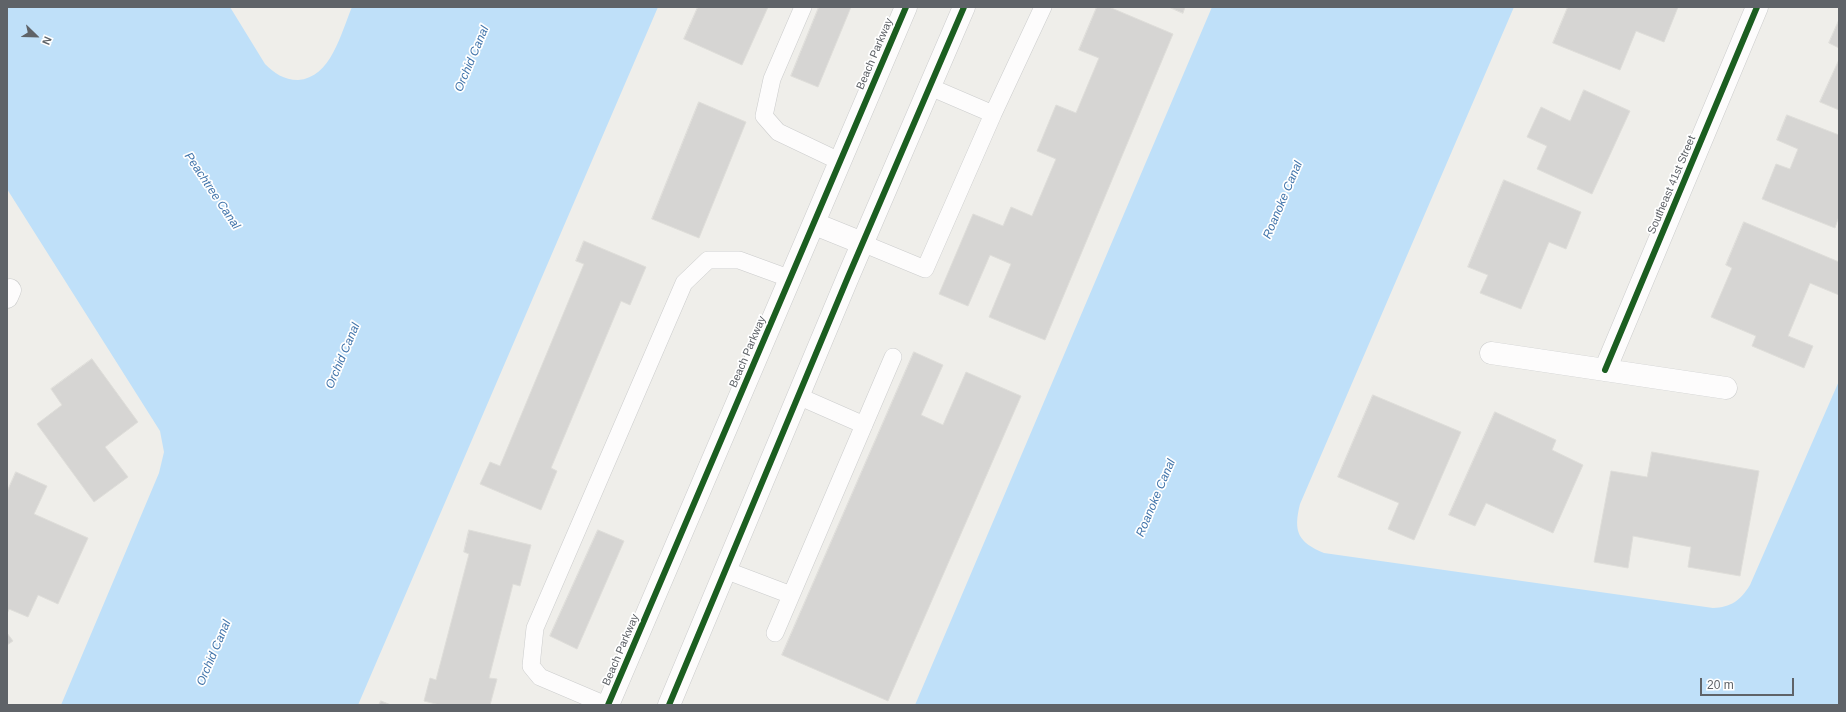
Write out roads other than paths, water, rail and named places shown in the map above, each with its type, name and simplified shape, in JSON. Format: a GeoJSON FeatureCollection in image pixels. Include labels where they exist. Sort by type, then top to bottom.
{"type":"FeatureCollection","features":[{"type":"Feature","properties":{"kind":"street","name":"Beach Parkway"},"geometry":{"type":"LineString","coordinates":[[607,705],[815,224],[906,7]]}},
{"type":"Feature","properties":{"kind":"street"},"geometry":{"type":"LineString","coordinates":[[669,705],[862,243],[964,7]]}},
{"type":"Feature","properties":{"kind":"street","name":"Southeast 41st Street"},"geometry":{"type":"LineString","coordinates":[[1605,370],[1757,7]]}},
{"type":"Feature","properties":{"kind":"street"},"geometry":{"type":"LineString","coordinates":[[815,224],[862,243]]}},
{"type":"Feature","properties":{"kind":"street"},"geometry":{"type":"LineString","coordinates":[[1491,353],[1726,388]]}},
{"type":"Feature","properties":{"kind":"lane"},"geometry":{"type":"LineString","coordinates":[[803,7],[772,79],[764,116],[778,132],[841,162]]}},
{"type":"Feature","properties":{"kind":"lane"},"geometry":{"type":"LineString","coordinates":[[862,243],[925,269],[993,114],[1043,7]]}},
{"type":"Feature","properties":{"kind":"lane"},"geometry":{"type":"LineString","coordinates":[[930,87],[993,114]]}},
{"type":"Feature","properties":{"kind":"lane"},"geometry":{"type":"LineString","coordinates":[[607,705],[540,676],[531,666],[535,628],[684,283],[708,260],[739,260],[791,279]]}},
{"type":"Feature","properties":{"kind":"lane"},"geometry":{"type":"LineString","coordinates":[[775,633],[893,357]]}},
{"type":"Feature","properties":{"kind":"lane"},"geometry":{"type":"LineString","coordinates":[[798,396],[864,425]]}},
{"type":"Feature","properties":{"kind":"lane"},"geometry":{"type":"LineString","coordinates":[[725,570],[791,595]]}},
{"type":"Feature","properties":{"kind":"water"},"geometry":{"type":"Polygon","coordinates":[[[7,7],[230,7],[265,64],[272,70],[288,79],[298,80],[309,77],[319,71],[327,63],[339,41],[352,7],[658,7],[358,705],[61,705],[159,473],[164,452],[160,431],[7,189],[7,7]]]}},
{"type":"Feature","properties":{"kind":"water","name":"Roanoke Canal"},"geometry":{"type":"Polygon","coordinates":[[[1212,7],[1514,7],[1300,504],[1297,522],[1300,535],[1303,540],[1308,545],[1324,553],[1713,608],[1730,605],[1743,595],[1750,585],[1839,381],[1839,705],[915,705],[1212,7]]]}},
{"type":"Feature","properties":{"kind":"water label","name":"Orchid Canal"},"geometry":{"type":"Point","coordinates":[472,59]}},
{"type":"Feature","properties":{"kind":"water label","name":"Peachtree Canal"},"geometry":{"type":"Point","coordinates":[212,191]}},
{"type":"Feature","properties":{"kind":"water label","name":"Orchid Canal"},"geometry":{"type":"Point","coordinates":[343,356]}},
{"type":"Feature","properties":{"kind":"water label","name":"Orchid Canal"},"geometry":{"type":"Point","coordinates":[214,653]}}]}
